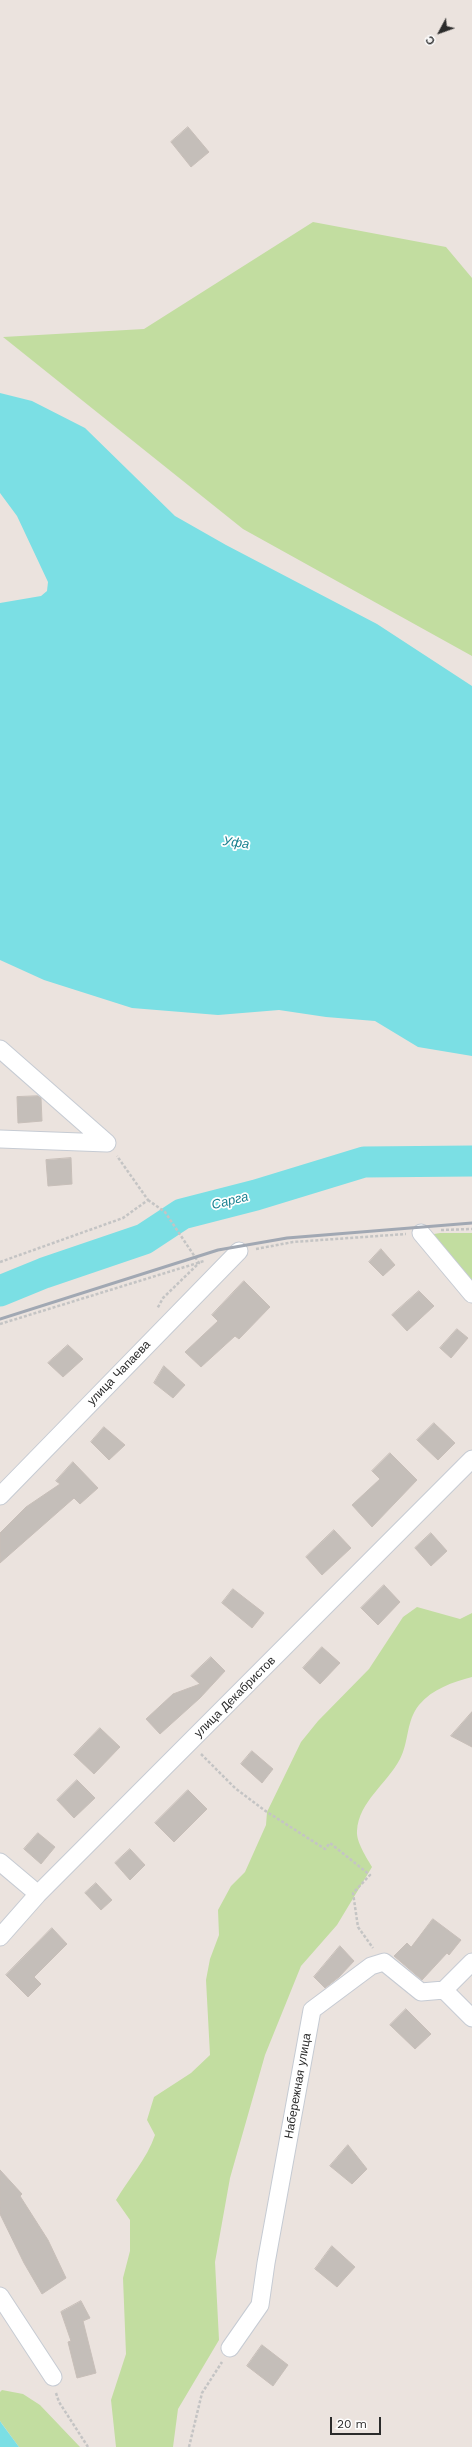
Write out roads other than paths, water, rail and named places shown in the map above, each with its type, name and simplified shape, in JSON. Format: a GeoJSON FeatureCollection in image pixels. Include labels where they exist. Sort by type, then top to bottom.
{"type":"FeatureCollection","features":[{"type":"Feature","properties":{"kind":"street"},"geometry":{"type":"LineString","coordinates":[[0,1049],[107,1143],[0,1139]]}},
{"type":"Feature","properties":{"kind":"street"},"geometry":{"type":"LineString","coordinates":[[421,1233],[472,1294]]}},
{"type":"Feature","properties":{"kind":"street","name":"улица Чапаева"},"geometry":{"type":"LineString","coordinates":[[0,1496],[239,1251]]}},
{"type":"Feature","properties":{"kind":"street","name":"улица Декабристов"},"geometry":{"type":"LineString","coordinates":[[0,1937],[38,1894],[472,1459]]}},
{"type":"Feature","properties":{"kind":"street"},"geometry":{"type":"LineString","coordinates":[[0,1862],[38,1894]]}},
{"type":"Feature","properties":{"kind":"street","name":"Набережная улица"},"geometry":{"type":"LineString","coordinates":[[230,2348],[260,2306],[266,2263],[312,2010],[371,1966],[384,1962],[421,1992],[444,1990]]}},
{"type":"Feature","properties":{"kind":"street"},"geometry":{"type":"LineString","coordinates":[[472,1962],[444,1990],[472,2018]]}},
{"type":"Feature","properties":{"kind":"street"},"geometry":{"type":"LineString","coordinates":[[0,2296],[53,2377]]}},
{"type":"Feature","properties":{"kind":"water","name":"Уфа"},"geometry":{"type":"Polygon","coordinates":[[[0,393],[32,401],[85,428],[175,516],[226,545],[377,624],[472,686],[472,1056],[418,1047],[375,1021],[326,1017],[279,1010],[218,1015],[132,1008],[44,980],[0,960],[0,603],[41,596],[47,591],[48,582],[17,516],[0,493],[0,393]]]}},
{"type":"Feature","properties":{"kind":"water"},"geometry":{"type":"Polygon","coordinates":[[[0,2421],[2,2424],[19,2447],[0,2447],[0,2421]]]}},
{"type":"Feature","properties":{"kind":"waterway","name":"Сарга"},"geometry":{"type":"LineString","coordinates":[[0,1291],[44,1273],[144,1239],[182,1214],[256,1195],[364,1162],[472,1161]]}},
{"type":"Feature","properties":{"kind":"railway"},"geometry":{"type":"LineString","coordinates":[[0,1319],[218,1250],[287,1238],[472,1223]]}}]}
